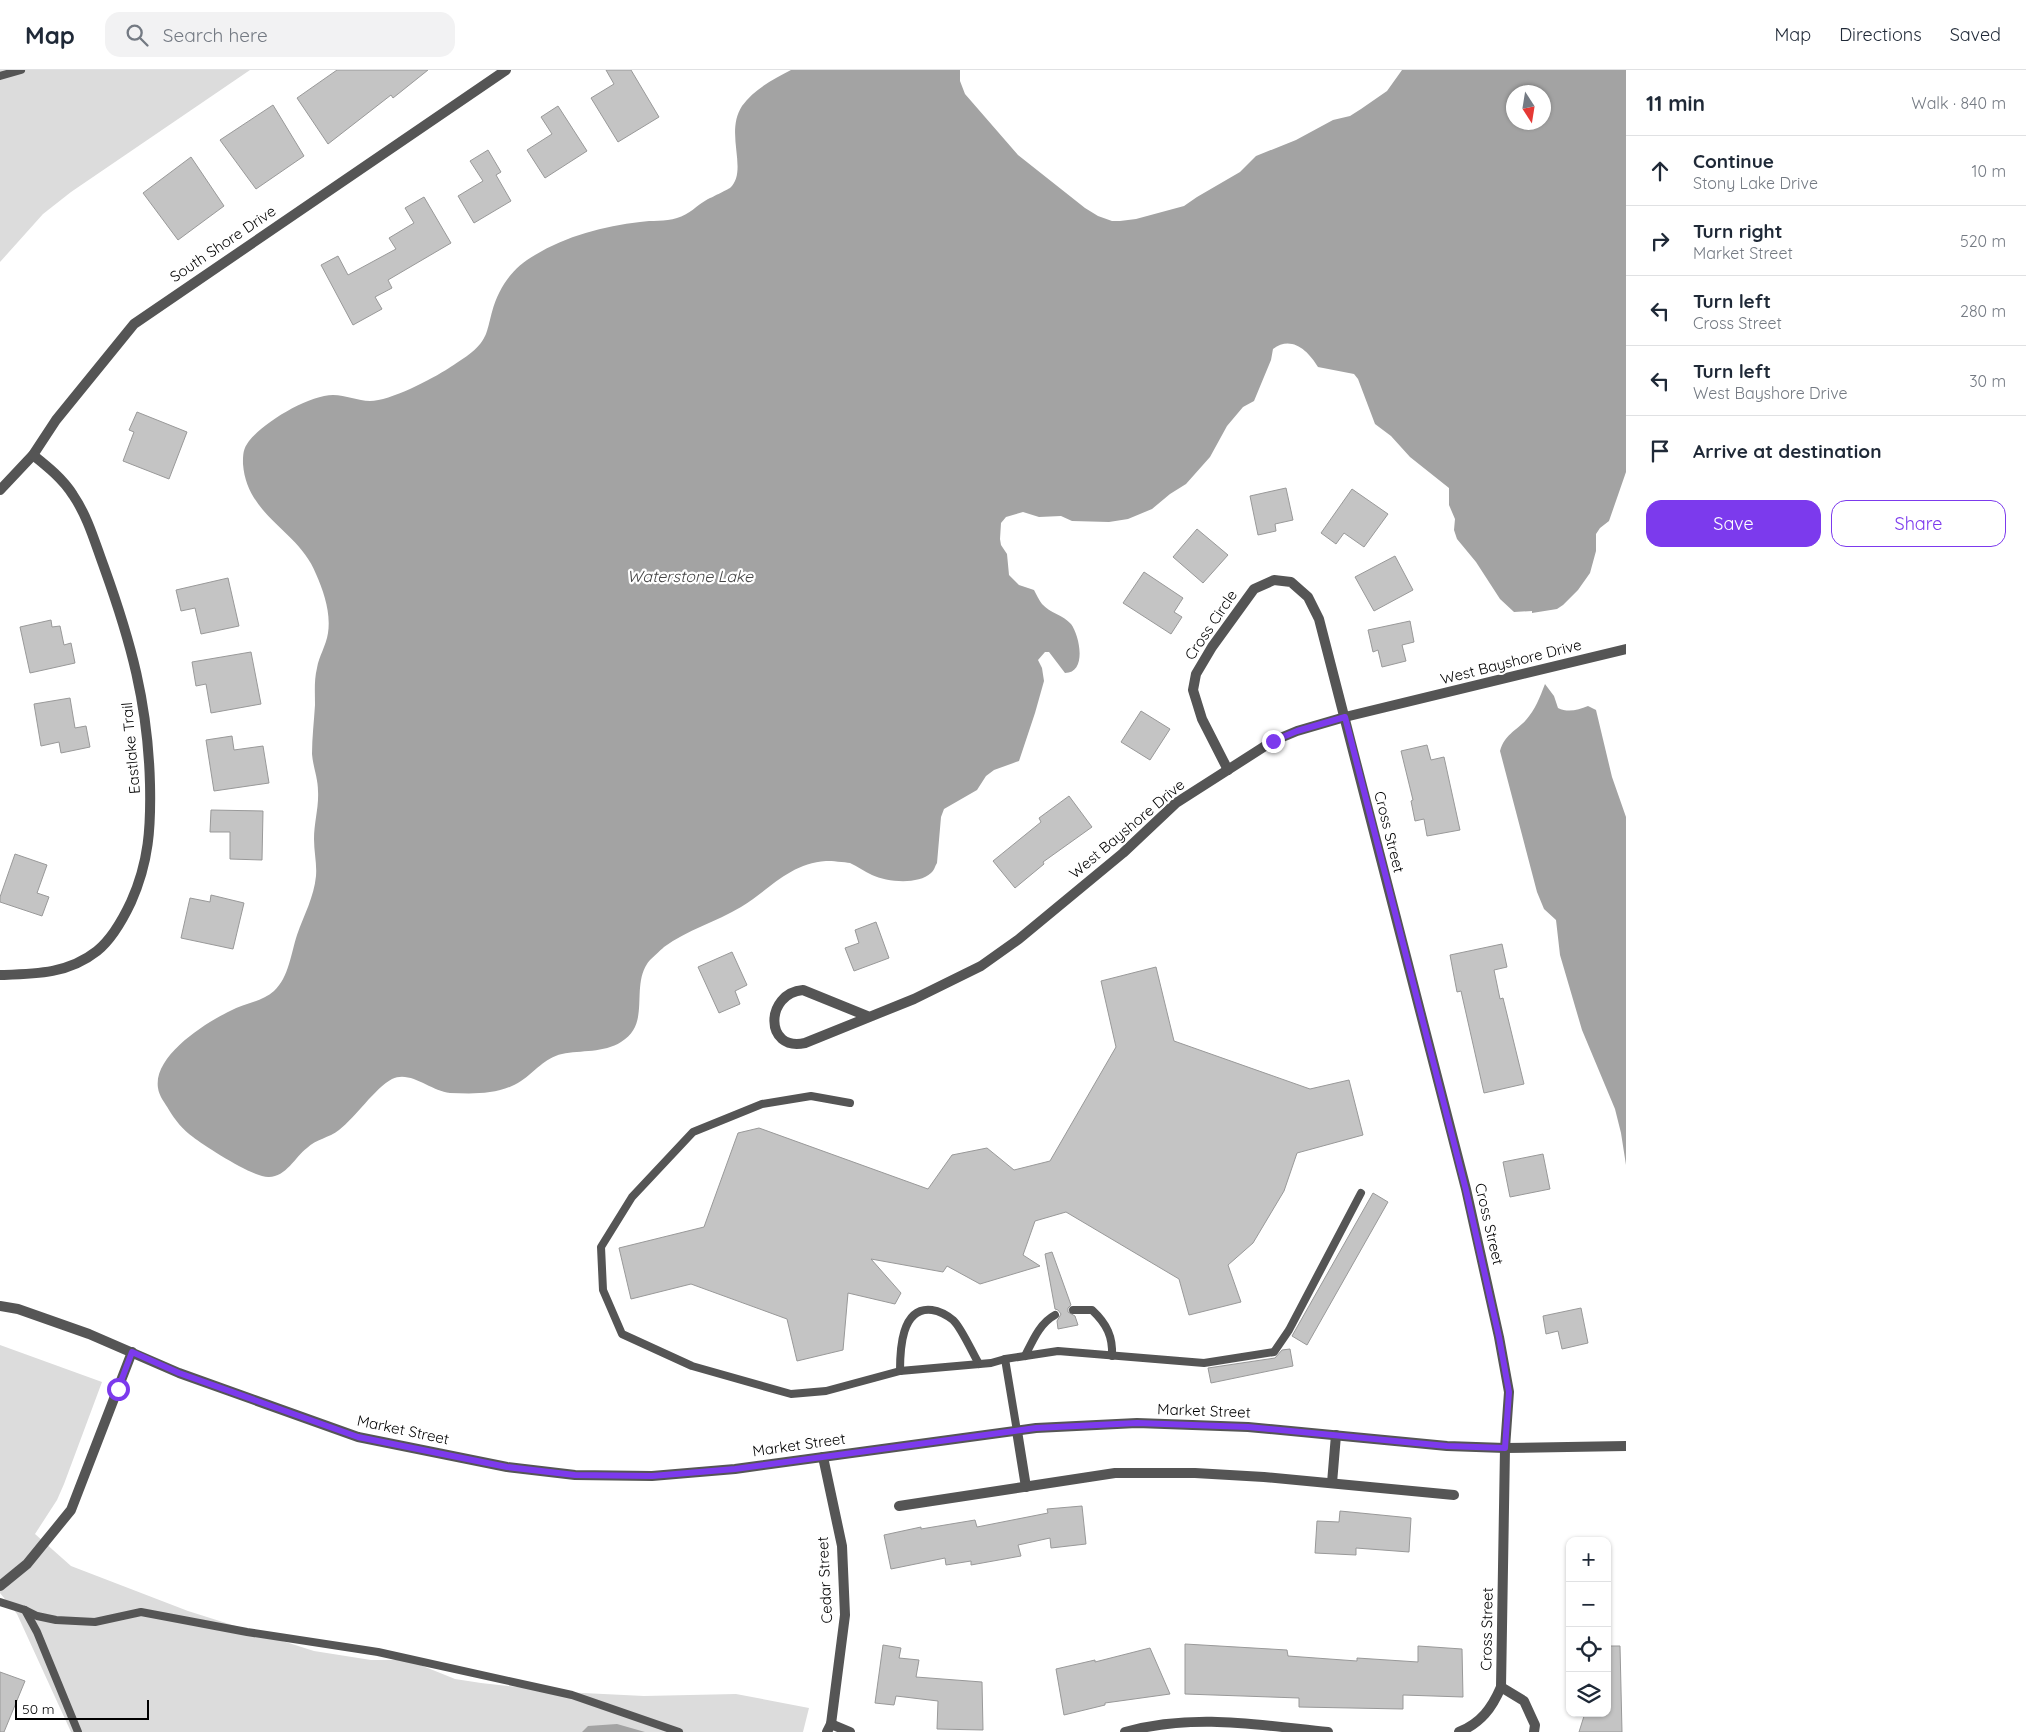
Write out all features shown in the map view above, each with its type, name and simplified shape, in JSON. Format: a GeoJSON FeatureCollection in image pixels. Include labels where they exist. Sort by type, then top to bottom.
{"type":"FeatureCollection","features":[{"type":"Feature","properties":{"kind":"street","name":"South Shore Drive"},"geometry":{"type":"LineString","coordinates":[[0,490],[33,455],[56,420],[134,324],[506,70]]}},
{"type":"Feature","properties":{"kind":"street","name":"Eastlake Trail"},"geometry":{"type":"LineString","coordinates":[[0,975],[53,972],[65,968],[98,950],[112,934],[127,911],[138,886],[147,858],[150,827],[149,753],[145,710],[138,674],[125,630],[85,516],[73,494],[55,472],[33,455]]}},
{"type":"Feature","properties":{"kind":"street","name":"Cross Circle"},"geometry":{"type":"LineString","coordinates":[[1228,770],[1202,720],[1192,690],[1196,674],[1212,647],[1254,589],[1274,580],[1291,582],[1308,596],[1319,619],[1345,717]]}},
{"type":"Feature","properties":{"kind":"street","name":"West Bayshore Drive"},"geometry":{"type":"LineString","coordinates":[[867,1016],[803,990],[795,990],[776,1006],[774,1016],[777,1034],[788,1043],[796,1045],[805,1043],[867,1016],[914,999],[981,966],[1019,939],[1123,853],[1176,803],[1273,741],[1297,731],[1345,717],[1626,650]]}},
{"type":"Feature","properties":{"kind":"street","name":"Cross Street"},"geometry":{"type":"LineString","coordinates":[[1345,717],[1466,1190],[1499,1337],[1509,1392],[1505,1448],[1501,1687],[1494,1705],[1477,1729],[1460,1732]]}},
{"type":"Feature","properties":{"kind":"street","name":"Market Street"},"geometry":{"type":"LineString","coordinates":[[0,1306],[18,1308],[89,1334],[179,1373],[358,1437],[507,1467],[575,1475],[652,1476],[735,1469],[1017,1430],[1137,1423],[1248,1427],[1447,1446],[1505,1448],[1626,1446]]}},
{"type":"Feature","properties":{"kind":"street"},"geometry":{"type":"LineString","coordinates":[[0,1586],[26,1564],[71,1510],[132,1352]]}},
{"type":"Feature","properties":{"kind":"street"},"geometry":{"type":"LineString","coordinates":[[1017,1430],[1026,1487]]}},
{"type":"Feature","properties":{"kind":"street"},"geometry":{"type":"LineString","coordinates":[[1332,1483],[1336,1436]]}},
{"type":"Feature","properties":{"kind":"street","name":"Cedar Street"},"geometry":{"type":"LineString","coordinates":[[823,1457],[842,1546],[845,1615],[829,1728]]}},
{"type":"Feature","properties":{"kind":"street"},"geometry":{"type":"LineString","coordinates":[[899,1506],[1115,1474],[1194,1473],[1332,1483],[1454,1495]]}},
{"type":"Feature","properties":{"kind":"street"},"geometry":{"type":"LineString","coordinates":[[1501,1687],[1524,1701],[1535,1725],[1534,1732]]}},
{"type":"Feature","properties":{"kind":"street"},"geometry":{"type":"LineString","coordinates":[[1125,1732],[1152,1725],[1221,1721],[1328,1732]]}},
{"type":"Feature","properties":{"kind":"street"},"geometry":{"type":"LineString","coordinates":[[829,1728],[850,1732]]}},
{"type":"Feature","properties":{"kind":"lane"},"geometry":{"type":"LineString","coordinates":[[0,76],[21,70]]}},
{"type":"Feature","properties":{"kind":"lane"},"geometry":{"type":"LineString","coordinates":[[850,1103],[811,1096],[762,1104],[693,1132],[632,1198],[601,1247],[603,1290],[622,1334],[692,1366],[791,1394],[826,1391],[900,1371],[979,1364],[1058,1351],[1204,1363],[1274,1352],[1289,1330],[1361,1193]]}},
{"type":"Feature","properties":{"kind":"lane"},"geometry":{"type":"LineString","coordinates":[[900,1371],[901,1347],[906,1327],[911,1318],[922,1311],[928,1310],[935,1311],[954,1321],[979,1364]]}},
{"type":"Feature","properties":{"kind":"lane"},"geometry":{"type":"LineString","coordinates":[[1073,1310],[1092,1310],[1104,1321],[1113,1342],[1112,1356]]}},
{"type":"Feature","properties":{"kind":"lane"},"geometry":{"type":"LineString","coordinates":[[1025,1356],[1039,1329],[1055,1314]]}},
{"type":"Feature","properties":{"kind":"lane"},"geometry":{"type":"LineString","coordinates":[[1005,1359],[1017,1430]]}},
{"type":"Feature","properties":{"kind":"lane"},"geometry":{"type":"LineString","coordinates":[[0,1602],[37,1616],[56,1620],[95,1622],[141,1612],[246,1632],[378,1652],[572,1695],[679,1732]]}},
{"type":"Feature","properties":{"kind":"lane"},"geometry":{"type":"LineString","coordinates":[[25,1610],[37,1632],[78,1732]]}},
{"type":"Feature","properties":{"kind":"shaded area"},"geometry":{"type":"Polygon","coordinates":[[[0,70],[250,70],[71,192],[43,214],[0,262],[0,70]]]}},
{"type":"Feature","properties":{"kind":"shaded area"},"geometry":{"type":"Polygon","coordinates":[[[0,1345],[102,1382],[57,1500],[35,1534],[71,1566],[188,1611],[314,1651],[371,1660],[408,1660],[455,1679],[563,1692],[644,1696],[736,1694],[809,1708],[803,1732],[71,1732],[17,1614],[0,1593],[0,1345]]]}},
{"type":"Feature","properties":{"kind":"water","name":"Waterstone Lake"},"geometry":{"type":"Polygon","coordinates":[[[791,70],[960,70],[960,81],[965,94],[1018,155],[1085,208],[1098,216],[1112,221],[1120,221],[1136,219],[1184,206],[1240,172],[1256,156],[1296,140],[1333,120],[1350,116],[1387,91],[1402,70],[1626,70],[1626,472],[1609,521],[1596,534],[1596,551],[1590,573],[1578,590],[1557,609],[1532,613],[1532,611],[1514,612],[1500,599],[1476,562],[1457,539],[1454,530],[1455,519],[1449,505],[1449,488],[1410,457],[1391,436],[1375,424],[1358,379],[1354,374],[1318,367],[1309,355],[1298,346],[1293,344],[1280,345],[1273,349],[1271,360],[1254,401],[1243,407],[1227,426],[1210,457],[1186,484],[1152,509],[1128,519],[1109,522],[1072,521],[1061,516],[1039,517],[1023,512],[1006,517],[1001,523],[1000,539],[1001,545],[1007,554],[1009,575],[1019,585],[1034,590],[1045,607],[1071,624],[1079,645],[1079,661],[1072,671],[1065,673],[1049,652],[1045,652],[1038,660],[1042,668],[1044,681],[1019,761],[994,770],[986,776],[977,790],[944,809],[941,817],[937,863],[931,873],[911,881],[894,881],[869,874],[848,863],[826,861],[801,867],[781,878],[741,907],[673,941],[652,958],[647,964],[640,984],[638,1016],[635,1026],[630,1035],[614,1046],[600,1050],[556,1056],[513,1086],[496,1091],[450,1093],[406,1077],[392,1079],[385,1083],[339,1130],[311,1145],[280,1174],[269,1177],[253,1173],[208,1148],[186,1131],[171,1114],[158,1088],[159,1076],[164,1064],[183,1042],[220,1016],[235,1008],[264,998],[279,985],[289,964],[315,884],[314,839],[318,791],[312,742],[315,677],[328,633],[328,610],[322,588],[308,559],[263,510],[254,497],[247,482],[243,464],[243,454],[246,447],[256,434],[276,418],[312,400],[333,395],[365,401],[378,400],[411,389],[459,362],[482,341],[487,332],[498,294],[513,272],[527,260],[547,248],[572,237],[599,229],[677,218],[730,188],[737,172],[735,128],[737,117],[747,100],[771,81],[791,70]]]}},
{"type":"Feature","properties":{"kind":"water"},"geometry":{"type":"Polygon","coordinates":[[[1545,684],[1554,696],[1558,708],[1573,710],[1588,706],[1596,710],[1612,777],[1626,817],[1626,1165],[1615,1109],[1582,1030],[1560,955],[1556,920],[1544,909],[1537,892],[1500,751],[1508,737],[1532,712],[1545,684]]]}},
{"type":"Feature","properties":{"kind":"water"},"geometry":{"type":"Polygon","coordinates":[[[617,1724],[645,1732],[582,1732],[588,1726],[617,1724]]]}},
{"type":"Feature","properties":{"kind":"building"},"geometry":{"type":"Polygon","coordinates":[[[337,70],[428,70],[393,98],[391,95],[328,144],[297,98],[337,70]]]}},
{"type":"Feature","properties":{"kind":"building"},"geometry":{"type":"Polygon","coordinates":[[[606,70],[631,70],[659,117],[618,142],[591,98],[614,84],[606,70]]]}},
{"type":"Feature","properties":{"kind":"building"},"geometry":{"type":"Polygon","coordinates":[[[273,105],[304,156],[256,189],[220,140],[273,105]]]}},
{"type":"Feature","properties":{"kind":"building"},"geometry":{"type":"Polygon","coordinates":[[[558,106],[587,151],[545,178],[527,150],[552,134],[541,117],[558,106]]]}},
{"type":"Feature","properties":{"kind":"building"},"geometry":{"type":"Polygon","coordinates":[[[488,150],[501,172],[496,175],[511,201],[474,223],[458,196],[483,181],[470,161],[488,150]]]}},
{"type":"Feature","properties":{"kind":"building"},"geometry":{"type":"Polygon","coordinates":[[[191,157],[224,206],[178,240],[143,193],[191,157]]]}},
{"type":"Feature","properties":{"kind":"building"},"geometry":{"type":"Polygon","coordinates":[[[424,197],[451,243],[388,280],[392,288],[375,297],[382,309],[353,325],[321,265],[338,256],[348,275],[396,249],[389,238],[414,223],[405,208],[424,197]]]}},
{"type":"Feature","properties":{"kind":"building"},"geometry":{"type":"Polygon","coordinates":[[[137,412],[187,432],[169,479],[123,461],[134,432],[129,430],[137,412]]]}},
{"type":"Feature","properties":{"kind":"building"},"geometry":{"type":"Polygon","coordinates":[[[1286,488],[1293,520],[1275,524],[1276,531],[1258,535],[1250,496],[1286,488]]]}},
{"type":"Feature","properties":{"kind":"building"},"geometry":{"type":"Polygon","coordinates":[[[1352,489],[1388,514],[1364,547],[1344,533],[1336,544],[1321,533],[1352,489]]]}},
{"type":"Feature","properties":{"kind":"building"},"geometry":{"type":"Polygon","coordinates":[[[1197,529],[1228,555],[1203,583],[1173,557],[1197,529]]]}},
{"type":"Feature","properties":{"kind":"building"},"geometry":{"type":"Polygon","coordinates":[[[1395,556],[1413,590],[1374,611],[1355,577],[1395,556]]]}},
{"type":"Feature","properties":{"kind":"building"},"geometry":{"type":"Polygon","coordinates":[[[1144,572],[1183,598],[1174,612],[1182,617],[1171,634],[1123,603],[1144,572]]]}},
{"type":"Feature","properties":{"kind":"building"},"geometry":{"type":"Polygon","coordinates":[[[228,578],[239,626],[201,634],[195,608],[181,611],[176,590],[228,578]]]}},
{"type":"Feature","properties":{"kind":"building"},"geometry":{"type":"Polygon","coordinates":[[[51,620],[52,627],[60,626],[64,645],[71,643],[75,663],[30,673],[20,627],[51,620]]]}},
{"type":"Feature","properties":{"kind":"building"},"geometry":{"type":"Polygon","coordinates":[[[1410,621],[1414,642],[1402,645],[1406,661],[1382,667],[1378,650],[1373,652],[1368,630],[1410,621]]]}},
{"type":"Feature","properties":{"kind":"building"},"geometry":{"type":"Polygon","coordinates":[[[251,652],[261,704],[211,713],[206,684],[196,686],[192,662],[251,652]]]}},
{"type":"Feature","properties":{"kind":"building"},"geometry":{"type":"Polygon","coordinates":[[[70,698],[75,728],[86,726],[90,747],[61,753],[59,742],[41,746],[34,704],[70,698]]]}},
{"type":"Feature","properties":{"kind":"building"},"geometry":{"type":"Polygon","coordinates":[[[1141,711],[1170,729],[1150,760],[1121,742],[1141,711]]]}},
{"type":"Feature","properties":{"kind":"building"},"geometry":{"type":"Polygon","coordinates":[[[232,736],[234,750],[263,746],[269,783],[214,791],[206,740],[232,736]]]}},
{"type":"Feature","properties":{"kind":"building"},"geometry":{"type":"Polygon","coordinates":[[[1427,745],[1431,760],[1444,757],[1460,830],[1427,836],[1424,819],[1415,821],[1411,801],[1413,800],[1401,751],[1427,745]]]}},
{"type":"Feature","properties":{"kind":"building"},"geometry":{"type":"Polygon","coordinates":[[[1069,796],[1092,827],[1043,862],[1044,864],[1015,888],[993,861],[1041,822],[1039,818],[1069,796]]]}},
{"type":"Feature","properties":{"kind":"building"},"geometry":{"type":"Polygon","coordinates":[[[211,810],[263,811],[262,860],[230,859],[230,832],[210,832],[211,810]]]}},
{"type":"Feature","properties":{"kind":"building"},"geometry":{"type":"Polygon","coordinates":[[[15,854],[47,865],[37,893],[49,897],[42,916],[0,902],[15,854]]]}},
{"type":"Feature","properties":{"kind":"building"},"geometry":{"type":"Polygon","coordinates":[[[211,895],[244,903],[233,949],[181,938],[190,898],[210,902],[211,895]]]}},
{"type":"Feature","properties":{"kind":"building"},"geometry":{"type":"Polygon","coordinates":[[[876,922],[889,958],[854,971],[845,948],[859,943],[855,930],[876,922]]]}},
{"type":"Feature","properties":{"kind":"building"},"geometry":{"type":"Polygon","coordinates":[[[1502,944],[1507,967],[1494,970],[1500,999],[1503,998],[1524,1084],[1484,1093],[1461,991],[1457,992],[1450,955],[1502,944]]]}},
{"type":"Feature","properties":{"kind":"building"},"geometry":{"type":"Polygon","coordinates":[[[732,952],[747,985],[735,991],[740,1004],[719,1013],[698,967],[732,952]]]}},
{"type":"Feature","properties":{"kind":"building"},"geometry":{"type":"Polygon","coordinates":[[[1156,967],[1174,1041],[1310,1089],[1349,1080],[1363,1135],[1297,1153],[1284,1191],[1253,1243],[1228,1265],[1241,1302],[1189,1315],[1179,1279],[1066,1212],[1035,1221],[1023,1255],[1040,1266],[980,1284],[947,1266],[943,1272],[871,1259],[901,1293],[895,1304],[848,1293],[843,1350],[797,1361],[787,1319],[691,1284],[631,1299],[619,1248],[704,1227],[738,1133],[759,1128],[928,1189],[952,1155],[987,1148],[1014,1170],[1050,1161],[1116,1047],[1101,981],[1156,967]]]}},
{"type":"Feature","properties":{"kind":"building"},"geometry":{"type":"Polygon","coordinates":[[[1543,1154],[1550,1189],[1510,1197],[1503,1162],[1543,1154]]]}},
{"type":"Feature","properties":{"kind":"building"},"geometry":{"type":"Polygon","coordinates":[[[1373,1193],[1388,1202],[1307,1345],[1292,1336],[1373,1193]]]}},
{"type":"Feature","properties":{"kind":"building"},"geometry":{"type":"Polygon","coordinates":[[[1052,1252],[1071,1305],[1068,1308],[1068,1312],[1075,1316],[1078,1325],[1058,1329],[1057,1321],[1061,1314],[1055,1309],[1045,1254],[1052,1252]]]}},
{"type":"Feature","properties":{"kind":"building"},"geometry":{"type":"Polygon","coordinates":[[[1581,1308],[1588,1343],[1562,1349],[1558,1331],[1546,1334],[1543,1316],[1581,1308]]]}},
{"type":"Feature","properties":{"kind":"building"},"geometry":{"type":"Polygon","coordinates":[[[1290,1349],[1293,1366],[1211,1383],[1208,1368],[1275,1358],[1282,1350],[1290,1349]]]}},
{"type":"Feature","properties":{"kind":"building"},"geometry":{"type":"Polygon","coordinates":[[[1082,1506],[1086,1544],[1051,1548],[1050,1538],[1018,1545],[1021,1556],[971,1565],[971,1561],[946,1565],[945,1558],[891,1569],[884,1535],[921,1527],[921,1529],[975,1520],[977,1527],[1048,1513],[1047,1509],[1082,1506]]]}},
{"type":"Feature","properties":{"kind":"building"},"geometry":{"type":"Polygon","coordinates":[[[1340,1511],[1411,1518],[1409,1552],[1356,1548],[1356,1555],[1315,1553],[1317,1521],[1339,1522],[1340,1511]]]}},
{"type":"Feature","properties":{"kind":"building"},"geometry":{"type":"Polygon","coordinates":[[[1185,1644],[1287,1650],[1288,1656],[1357,1661],[1357,1658],[1418,1662],[1418,1646],[1462,1649],[1463,1697],[1403,1695],[1403,1709],[1299,1707],[1299,1698],[1185,1694],[1185,1644]]]}},
{"type":"Feature","properties":{"kind":"building"},"geometry":{"type":"Polygon","coordinates":[[[883,1645],[901,1648],[899,1658],[919,1660],[916,1677],[982,1682],[983,1730],[937,1729],[938,1701],[896,1696],[894,1705],[875,1703],[883,1645]]]}},
{"type":"Feature","properties":{"kind":"building"},"geometry":{"type":"Polygon","coordinates":[[[1611,1646],[1620,1646],[1622,1732],[1579,1732],[1584,1717],[1611,1717],[1611,1646]]]}},
{"type":"Feature","properties":{"kind":"building"},"geometry":{"type":"Polygon","coordinates":[[[1150,1648],[1170,1694],[1105,1703],[1105,1705],[1064,1715],[1056,1669],[1095,1660],[1095,1662],[1150,1648]]]}},
{"type":"Feature","properties":{"kind":"building"},"geometry":{"type":"Polygon","coordinates":[[[0,1672],[25,1681],[4,1732],[0,1732],[0,1672]]]}},
{"type":"Feature","properties":{"kind":"route"},"geometry":{"type":"LineString","coordinates":[[118,1389],[132,1352],[179,1373],[358,1437],[507,1467],[575,1475],[652,1476],[735,1469],[1036,1428],[1137,1423],[1248,1427],[1447,1446],[1505,1448],[1509,1392],[1499,1337],[1466,1190],[1345,717],[1297,731],[1273,741]]}}]}
